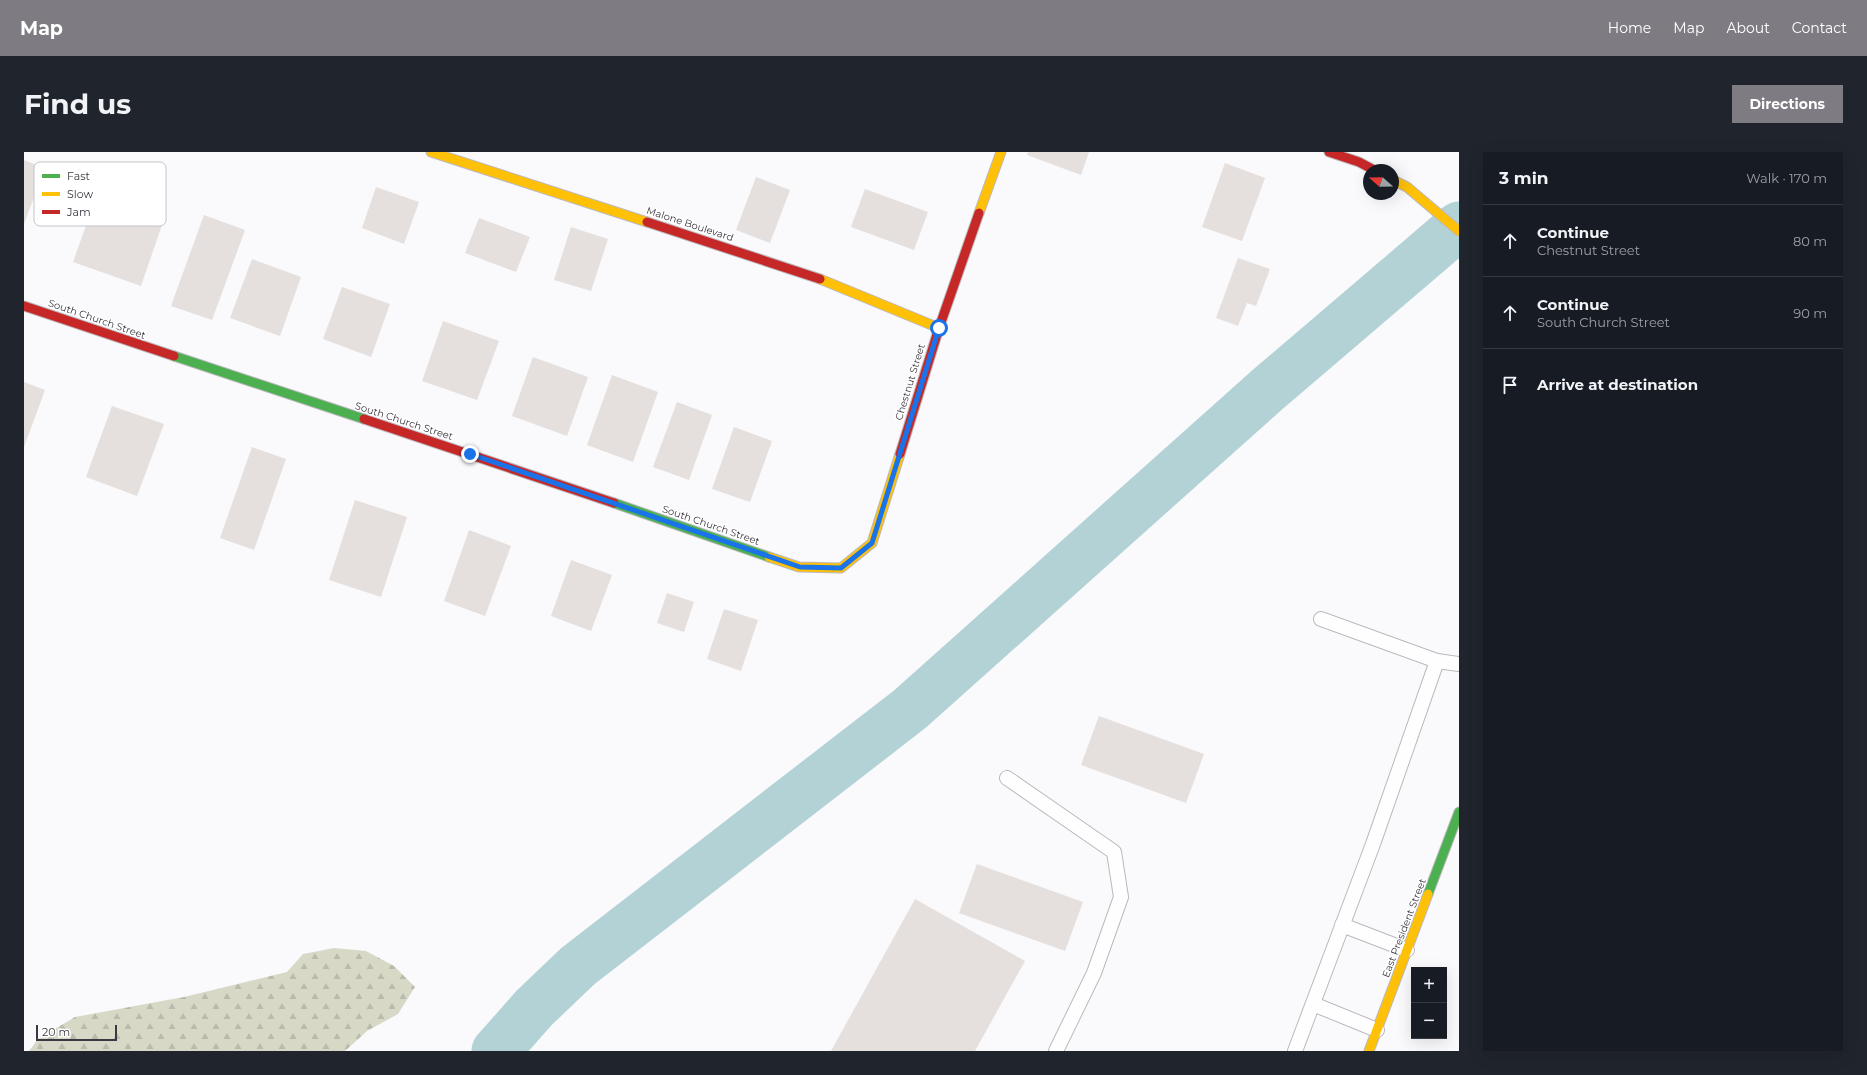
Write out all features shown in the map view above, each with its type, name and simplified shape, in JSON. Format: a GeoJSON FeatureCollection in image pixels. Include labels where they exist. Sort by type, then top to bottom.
{"type":"FeatureCollection","features":[{"type":"Feature","properties":{"kind":"street","name":"Malone Boulevard"},"geometry":{"type":"LineString","coordinates":[[431,152],[812,275],[939,328]]}},
{"type":"Feature","properties":{"kind":"street","name":"Chestnut Street"},"geometry":{"type":"LineString","coordinates":[[800,567],[841,568],[872,543],[939,328],[1001,152]]}},
{"type":"Feature","properties":{"kind":"street"},"geometry":{"type":"LineString","coordinates":[[1329,152],[1363,164]]}},
{"type":"Feature","properties":{"kind":"street"},"geometry":{"type":"LineString","coordinates":[[1359,162],[1363,152]]}},
{"type":"Feature","properties":{"kind":"street"},"geometry":{"type":"LineString","coordinates":[[1399,183],[1407,187],[1459,231]]}},
{"type":"Feature","properties":{"kind":"street","name":"South Church Street"},"geometry":{"type":"LineString","coordinates":[[24,306],[470,454],[800,567]]}},
{"type":"Feature","properties":{"kind":"street","name":"East President Street"},"geometry":{"type":"LineString","coordinates":[[1369,1051],[1459,812]]}},
{"type":"Feature","properties":{"kind":"lane"},"geometry":{"type":"LineString","coordinates":[[1321,619],[1437,661],[1459,664]]}},
{"type":"Feature","properties":{"kind":"lane"},"geometry":{"type":"LineString","coordinates":[[1295,1051],[1437,661]]}},
{"type":"Feature","properties":{"kind":"lane"},"geometry":{"type":"LineString","coordinates":[[1007,778],[1114,852],[1121,897],[1094,972],[1056,1051]]}},
{"type":"Feature","properties":{"kind":"lane"},"geometry":{"type":"LineString","coordinates":[[1342,925],[1407,950]]}},
{"type":"Feature","properties":{"kind":"lane"},"geometry":{"type":"LineString","coordinates":[[1313,1004],[1377,1030]]}},
{"type":"Feature","properties":{"kind":"green space"},"geometry":{"type":"Polygon","coordinates":[[[334,948],[366,951],[394,966],[415,987],[398,1014],[367,1031],[345,1051],[29,1051],[38,1039],[75,1017],[184,997],[287,972],[303,954],[334,948]]]}},
{"type":"Feature","properties":{"kind":"building"},"geometry":{"type":"Polygon","coordinates":[[[1028,152],[1089,152],[1081,175],[1027,155],[1028,152]]]}},
{"type":"Feature","properties":{"kind":"building"},"geometry":{"type":"Polygon","coordinates":[[[24,160],[34,164],[34,197],[24,224],[24,160]]]}},
{"type":"Feature","properties":{"kind":"building"},"geometry":{"type":"Polygon","coordinates":[[[1225,163],[1265,178],[1242,241],[1202,227],[1225,163]]]}},
{"type":"Feature","properties":{"kind":"building"},"geometry":{"type":"Polygon","coordinates":[[[756,177],[790,190],[770,243],[736,230],[756,177]]]}},
{"type":"Feature","properties":{"kind":"building"},"geometry":{"type":"Polygon","coordinates":[[[376,187],[419,202],[404,244],[362,228],[376,187]]]}},
{"type":"Feature","properties":{"kind":"building"},"geometry":{"type":"Polygon","coordinates":[[[865,189],[928,212],[914,250],[851,227],[865,189]]]}},
{"type":"Feature","properties":{"kind":"building"},"geometry":{"type":"Polygon","coordinates":[[[204,215],[245,230],[212,320],[171,306],[204,215]]]}},
{"type":"Feature","properties":{"kind":"building"},"geometry":{"type":"Polygon","coordinates":[[[479,218],[530,237],[516,272],[465,253],[479,218]]]}},
{"type":"Feature","properties":{"kind":"building"},"geometry":{"type":"Polygon","coordinates":[[[86,226],[162,226],[141,286],[73,262],[86,226]]]}},
{"type":"Feature","properties":{"kind":"building"},"geometry":{"type":"Polygon","coordinates":[[[571,227],[608,239],[591,291],[554,280],[571,227]]]}},
{"type":"Feature","properties":{"kind":"building"},"geometry":{"type":"Polygon","coordinates":[[[1238,258],[1270,269],[1256,306],[1247,303],[1238,326],[1216,318],[1238,258]]]}},
{"type":"Feature","properties":{"kind":"building"},"geometry":{"type":"Polygon","coordinates":[[[252,259],[301,277],[280,336],[230,318],[252,259]]]}},
{"type":"Feature","properties":{"kind":"building"},"geometry":{"type":"Polygon","coordinates":[[[342,287],[390,304],[371,357],[323,339],[342,287]]]}},
{"type":"Feature","properties":{"kind":"building"},"geometry":{"type":"Polygon","coordinates":[[[443,321],[499,341],[477,400],[422,381],[443,321]]]}},
{"type":"Feature","properties":{"kind":"building"},"geometry":{"type":"Polygon","coordinates":[[[533,357],[588,377],[567,436],[512,416],[533,357]]]}},
{"type":"Feature","properties":{"kind":"building"},"geometry":{"type":"Polygon","coordinates":[[[612,375],[658,392],[633,462],[587,445],[612,375]]]}},
{"type":"Feature","properties":{"kind":"building"},"geometry":{"type":"Polygon","coordinates":[[[24,382],[45,390],[24,447],[24,382]]]}},
{"type":"Feature","properties":{"kind":"building"},"geometry":{"type":"Polygon","coordinates":[[[677,402],[712,415],[689,480],[653,467],[677,402]]]}},
{"type":"Feature","properties":{"kind":"building"},"geometry":{"type":"Polygon","coordinates":[[[112,406],[164,424],[137,496],[86,477],[112,406]]]}},
{"type":"Feature","properties":{"kind":"building"},"geometry":{"type":"Polygon","coordinates":[[[734,427],[772,441],[750,502],[712,489],[734,427]]]}},
{"type":"Feature","properties":{"kind":"building"},"geometry":{"type":"Polygon","coordinates":[[[252,447],[286,459],[254,550],[220,538],[252,447]]]}},
{"type":"Feature","properties":{"kind":"building"},"geometry":{"type":"Polygon","coordinates":[[[355,500],[407,517],[381,597],[329,580],[355,500]]]}},
{"type":"Feature","properties":{"kind":"building"},"geometry":{"type":"Polygon","coordinates":[[[469,530],[511,546],[485,616],[444,601],[469,530]]]}},
{"type":"Feature","properties":{"kind":"building"},"geometry":{"type":"Polygon","coordinates":[[[571,560],[612,575],[591,631],[551,616],[571,560]]]}},
{"type":"Feature","properties":{"kind":"building"},"geometry":{"type":"Polygon","coordinates":[[[667,593],[694,602],[684,632],[657,623],[667,593]]]}},
{"type":"Feature","properties":{"kind":"building"},"geometry":{"type":"Polygon","coordinates":[[[724,609],[758,620],[741,671],[707,659],[724,609]]]}},
{"type":"Feature","properties":{"kind":"building"},"geometry":{"type":"Polygon","coordinates":[[[1099,716],[1204,754],[1186,803],[1081,765],[1099,716]]]}},
{"type":"Feature","properties":{"kind":"building"},"geometry":{"type":"Polygon","coordinates":[[[977,864],[1083,902],[1065,951],[959,913],[977,864]]]}},
{"type":"Feature","properties":{"kind":"building"},"geometry":{"type":"Polygon","coordinates":[[[915,899],[1025,961],[975,1051],[831,1051],[915,899]]]}},
{"type":"Feature","properties":{"kind":"waterway"},"geometry":{"type":"LineString","coordinates":[[496,1051],[534,1008],[578,966],[910,709],[1267,390],[1459,226]]}},
{"type":"Feature","properties":{"kind":"traffic: fast"},"geometry":{"type":"LineString","coordinates":[[174,356],[364,419]]}},
{"type":"Feature","properties":{"kind":"traffic: fast"},"geometry":{"type":"LineString","coordinates":[[614,503],[769,557]]}},
{"type":"Feature","properties":{"kind":"traffic: fast"},"geometry":{"type":"LineString","coordinates":[[1428,894],[1459,812]]}},
{"type":"Feature","properties":{"kind":"traffic: slow"},"geometry":{"type":"LineString","coordinates":[[431,152],[647,222]]}},
{"type":"Feature","properties":{"kind":"traffic: slow"},"geometry":{"type":"LineString","coordinates":[[979,213],[1001,152]]}},
{"type":"Feature","properties":{"kind":"traffic: slow"},"geometry":{"type":"LineString","coordinates":[[1399,183],[1407,187],[1459,231]]}},
{"type":"Feature","properties":{"kind":"traffic: slow"},"geometry":{"type":"LineString","coordinates":[[820,279],[939,328]]}},
{"type":"Feature","properties":{"kind":"traffic: slow"},"geometry":{"type":"LineString","coordinates":[[769,557],[799,567],[841,568],[872,543],[900,454]]}},
{"type":"Feature","properties":{"kind":"traffic: slow"},"geometry":{"type":"LineString","coordinates":[[1369,1051],[1428,894]]}},
{"type":"Feature","properties":{"kind":"traffic: jam"},"geometry":{"type":"LineString","coordinates":[[1329,152],[1363,164]]}},
{"type":"Feature","properties":{"kind":"traffic: jam"},"geometry":{"type":"LineString","coordinates":[[900,454],[939,328],[979,213]]}},
{"type":"Feature","properties":{"kind":"traffic: jam"},"geometry":{"type":"LineString","coordinates":[[647,222],[820,279]]}},
{"type":"Feature","properties":{"kind":"traffic: jam"},"geometry":{"type":"LineString","coordinates":[[24,306],[174,356]]}},
{"type":"Feature","properties":{"kind":"traffic: jam"},"geometry":{"type":"LineString","coordinates":[[364,419],[614,503]]}},
{"type":"Feature","properties":{"kind":"route"},"geometry":{"type":"LineString","coordinates":[[470,454],[800,567],[841,568],[872,543],[939,328]]}}]}
